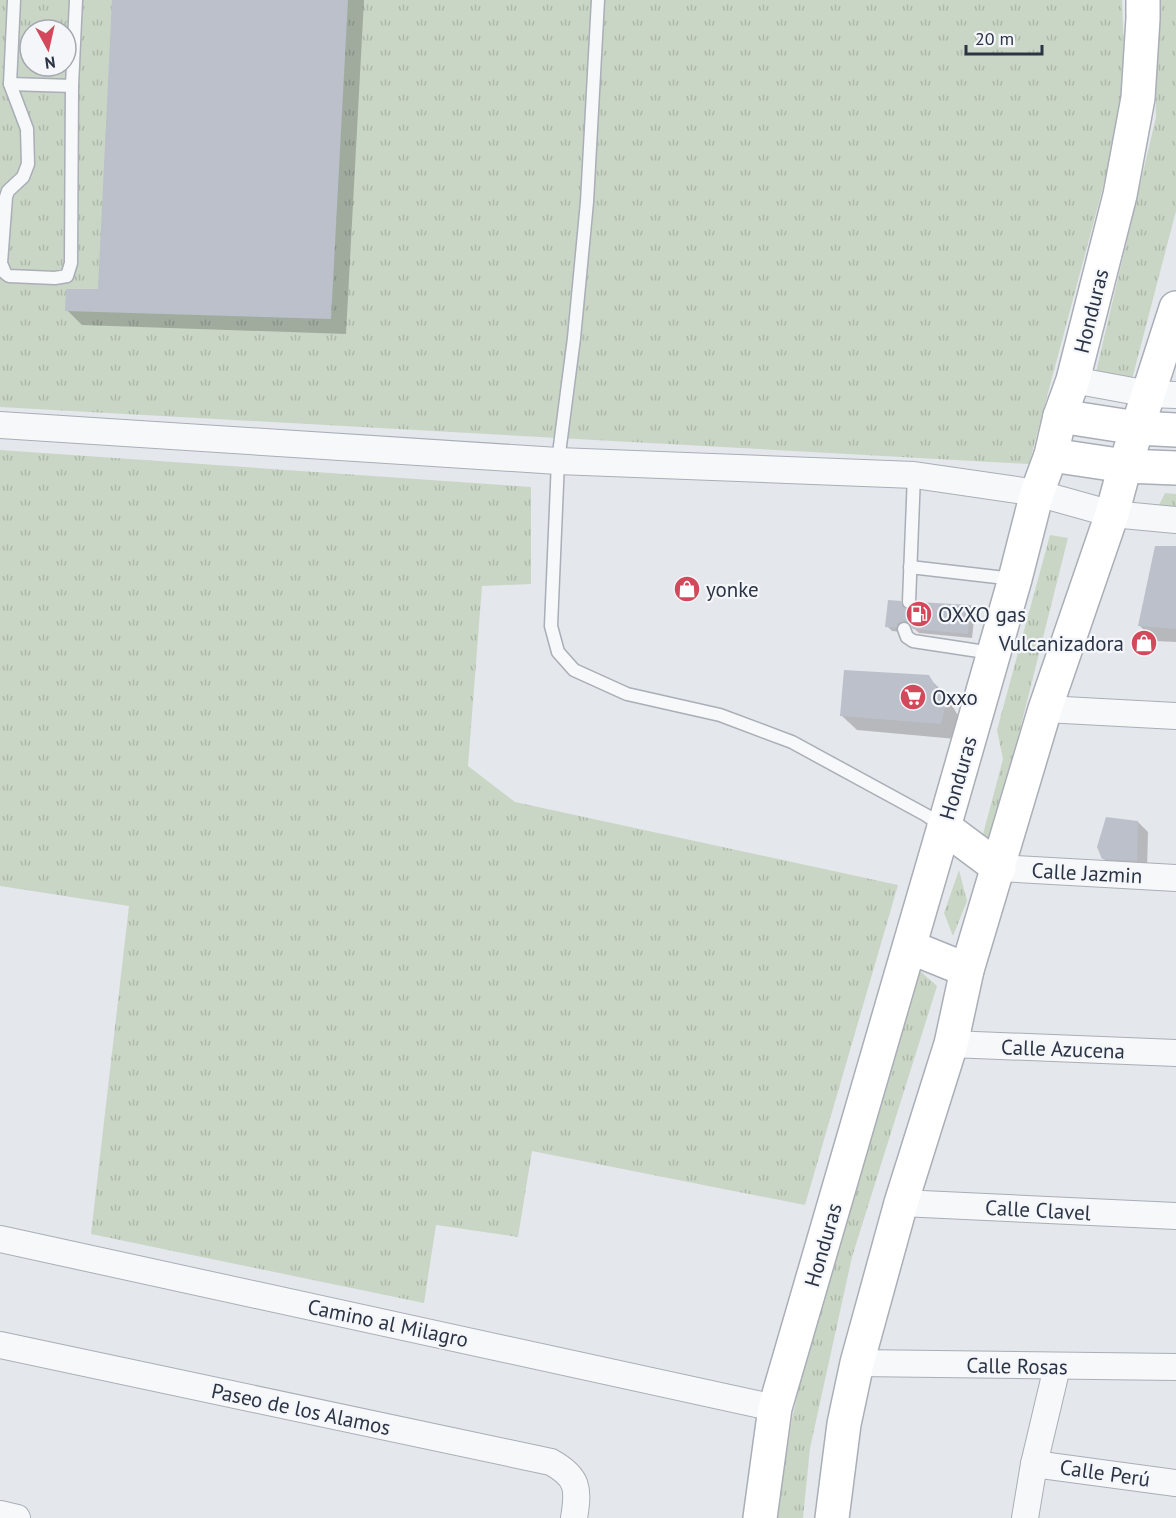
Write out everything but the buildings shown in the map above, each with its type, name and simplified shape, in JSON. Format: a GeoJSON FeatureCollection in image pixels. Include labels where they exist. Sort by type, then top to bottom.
{"type":"FeatureCollection","features":[{"type":"Feature","properties":{"kind":"street","name":"Honduras"},"geometry":{"type":"LineString","coordinates":[[760,1518],[776,1408],[945,827],[1037,493],[1051,455],[1060,416],[1073,380],[1120,195],[1137,98],[1143,0]]}},
{"type":"Feature","properties":{"kind":"street"},"geometry":{"type":"LineString","coordinates":[[832,1518],[844,1424],[857,1363],[901,1203],[951,1044],[967,970],[1045,709],[1112,514],[1137,428],[1162,394],[1176,308]]}},
{"type":"Feature","properties":{"kind":"street"},"geometry":{"type":"LineString","coordinates":[[1073,380],[1162,394]]}},
{"type":"Feature","properties":{"kind":"street"},"geometry":{"type":"LineString","coordinates":[[1060,416],[1137,428],[1176,430]]}},
{"type":"Feature","properties":{"kind":"street"},"geometry":{"type":"LineString","coordinates":[[0,426],[558,461],[914,475],[1037,493],[1112,514],[1176,520]]}},
{"type":"Feature","properties":{"kind":"street"},"geometry":{"type":"LineString","coordinates":[[1051,455],[1125,466],[1176,468]]}},
{"type":"Feature","properties":{"kind":"street"},"geometry":{"type":"LineString","coordinates":[[1045,709],[1176,716]]}},
{"type":"Feature","properties":{"kind":"street"},"geometry":{"type":"LineString","coordinates":[[945,827],[999,868]]}},
{"type":"Feature","properties":{"kind":"street","name":"Calle Jazmin"},"geometry":{"type":"LineString","coordinates":[[999,868],[1176,878]]}},
{"type":"Feature","properties":{"kind":"street"},"geometry":{"type":"LineString","coordinates":[[910,947],[967,970]]}},
{"type":"Feature","properties":{"kind":"street","name":"Calle Azucena"},"geometry":{"type":"LineString","coordinates":[[951,1044],[1176,1053]]}},
{"type":"Feature","properties":{"kind":"street","name":"Calle Clavel"},"geometry":{"type":"LineString","coordinates":[[901,1203],[1176,1216]]}},
{"type":"Feature","properties":{"kind":"street","name":"Camino al Milagro"},"geometry":{"type":"LineString","coordinates":[[0,1239],[776,1408]]}},
{"type":"Feature","properties":{"kind":"street","name":"Paseo de los Alamos"},"geometry":{"type":"LineString","coordinates":[[0,1345],[551,1462],[566,1471],[575,1483],[575,1510]]}},
{"type":"Feature","properties":{"kind":"street","name":"Calle Rosas"},"geometry":{"type":"LineString","coordinates":[[857,1363],[1176,1367]]}},
{"type":"Feature","properties":{"kind":"street"},"geometry":{"type":"LineString","coordinates":[[1025,1518],[1034,1464],[1057,1367]]}},
{"type":"Feature","properties":{"kind":"street","name":"Calle Perú"},"geometry":{"type":"LineString","coordinates":[[1034,1464],[1176,1483]]}},
{"type":"Feature","properties":{"kind":"street"},"geometry":{"type":"LineString","coordinates":[[0,1514],[17,1518]]}},
{"type":"Feature","properties":{"kind":"lane"},"geometry":{"type":"LineString","coordinates":[[14,0],[10,84],[27,129],[28,164],[23,177],[6,197],[1,263],[4,273],[15,278],[62,278],[67,276],[70,268],[72,86],[76,0]]}},
{"type":"Feature","properties":{"kind":"lane"},"geometry":{"type":"LineString","coordinates":[[598,0],[586,213],[574,338],[558,461],[551,626],[558,652],[574,670],[627,694],[720,716],[792,742],[945,827]]}},
{"type":"Feature","properties":{"kind":"lane"},"geometry":{"type":"LineString","coordinates":[[10,84],[72,86]]}},
{"type":"Feature","properties":{"kind":"lane"},"geometry":{"type":"LineString","coordinates":[[909,602],[914,475]]}},
{"type":"Feature","properties":{"kind":"lane"},"geometry":{"type":"LineString","coordinates":[[910,567],[1015,579]]}},
{"type":"Feature","properties":{"kind":"lane"},"geometry":{"type":"LineString","coordinates":[[904,628],[907,637],[913,641],[993,654]]}},
{"type":"Feature","properties":{"kind":"green space"},"geometry":{"type":"Polygon","coordinates":[[[0,0],[1122,0],[1126,101],[1029,464],[0,407],[0,0]]]}},
{"type":"Feature","properties":{"kind":"green space"},"geometry":{"type":"Polygon","coordinates":[[[1154,0],[1176,0],[1176,211],[1130,387],[1095,376],[1156,117],[1154,0]]]}},
{"type":"Feature","properties":{"kind":"green space"},"geometry":{"type":"Polygon","coordinates":[[[0,450],[531,487],[531,584],[482,586],[468,766],[515,802],[898,885],[805,1205],[532,1151],[518,1237],[436,1225],[424,1303],[91,1234],[129,906],[0,886],[0,450]]]}},
{"type":"Feature","properties":{"kind":"green space"},"geometry":{"type":"Polygon","coordinates":[[[1165,493],[1176,494],[1176,518],[1153,517],[1165,493]]]}},
{"type":"Feature","properties":{"kind":"green space"},"geometry":{"type":"Polygon","coordinates":[[[1050,535],[1068,538],[992,841],[982,838],[1003,759],[997,730],[1050,535]]]}},
{"type":"Feature","properties":{"kind":"green space"},"geometry":{"type":"Polygon","coordinates":[[[959,870],[967,901],[953,936],[944,913],[959,870]]]}},
{"type":"Feature","properties":{"kind":"green space"},"geometry":{"type":"Polygon","coordinates":[[[920,971],[937,986],[852,1257],[810,1448],[803,1518],[776,1518],[792,1419],[822,1285],[920,971]]]}},
{"type":"Feature","properties":{"kind":"place","name":"yonke"},"geometry":{"type":"Point","coordinates":[687,589]}},
{"type":"Feature","properties":{"kind":"place","name":"OXXO gas"},"geometry":{"type":"Point","coordinates":[919,614]}},
{"type":"Feature","properties":{"kind":"place","name":"Vulcanizadora"},"geometry":{"type":"Point","coordinates":[1144,643]}},
{"type":"Feature","properties":{"kind":"place","name":"Oxxo"},"geometry":{"type":"Point","coordinates":[913,697]}}]}
